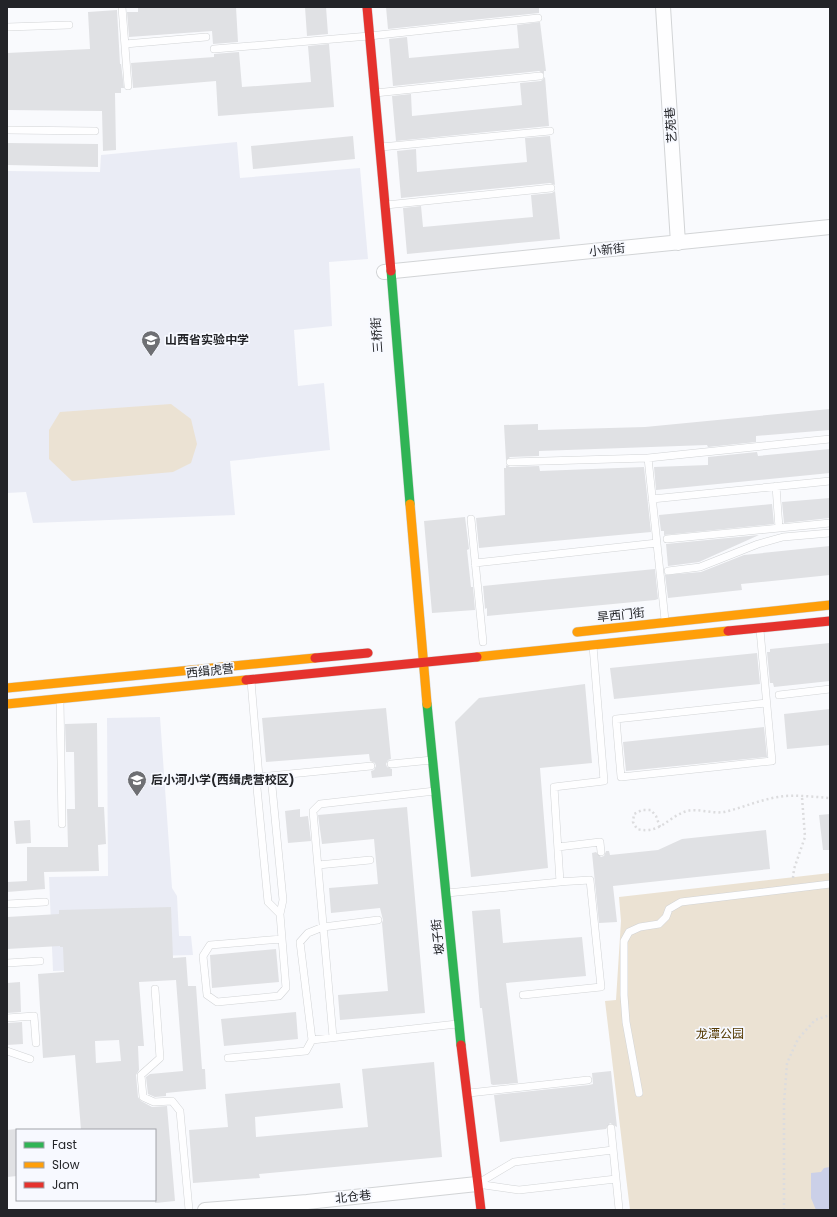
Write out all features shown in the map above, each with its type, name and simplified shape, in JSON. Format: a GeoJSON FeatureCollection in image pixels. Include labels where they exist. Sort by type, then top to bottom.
{"type":"FeatureCollection","features":[{"type":"Feature","properties":{"kind":"street","name":"三桥街"},"geometry":{"type":"LineString","coordinates":[[359,7],[366,37]]}},
{"type":"Feature","properties":{"kind":"street","name":"三桥街"},"geometry":{"type":"LineString","coordinates":[[367,7],[366,37],[422,648],[419,662]]}},
{"type":"Feature","properties":{"kind":"street","name":"艺苑巷"},"geometry":{"type":"LineString","coordinates":[[663,7],[678,243]]}},
{"type":"Feature","properties":{"kind":"street","name":"小新街"},"geometry":{"type":"LineString","coordinates":[[388,271],[830,228]]}},
{"type":"Feature","properties":{"kind":"street","name":"旱西门街"},"geometry":{"type":"LineString","coordinates":[[570,633],[830,605]]}},
{"type":"Feature","properties":{"kind":"street"},"geometry":{"type":"LineString","coordinates":[[419,662],[830,621]]}},
{"type":"Feature","properties":{"kind":"street","name":"西缉虎营"},"geometry":{"type":"LineString","coordinates":[[7,688],[375,652]]}},
{"type":"Feature","properties":{"kind":"street","name":"西缉虎营"},"geometry":{"type":"LineString","coordinates":[[7,704],[419,662]]}},
{"type":"Feature","properties":{"kind":"street","name":"坡子街"},"geometry":{"type":"LineString","coordinates":[[419,662],[455,1024],[473,1184],[472,1210]]}},
{"type":"Feature","properties":{"kind":"street","name":"坡子街"},"geometry":{"type":"LineString","coordinates":[[432,792],[446,893],[455,1024]]}},
{"type":"Feature","properties":{"kind":"street","name":"坡子街"},"geometry":{"type":"LineString","coordinates":[[473,1184],[481,1210]]}},
{"type":"Feature","properties":{"kind":"street","name":"北仓巷"},"geometry":{"type":"LineString","coordinates":[[205,1210],[307,1202],[473,1184]]}},
{"type":"Feature","properties":{"kind":"lane"},"geometry":{"type":"LineString","coordinates":[[122,7],[128,86]]}},
{"type":"Feature","properties":{"kind":"lane"},"geometry":{"type":"LineString","coordinates":[[214,49],[366,37],[538,18]]}},
{"type":"Feature","properties":{"kind":"lane"},"geometry":{"type":"LineString","coordinates":[[7,27],[69,25]]}},
{"type":"Feature","properties":{"kind":"lane"},"geometry":{"type":"LineString","coordinates":[[125,44],[206,37]]}},
{"type":"Feature","properties":{"kind":"lane"},"geometry":{"type":"LineString","coordinates":[[371,94],[540,76]]}},
{"type":"Feature","properties":{"kind":"lane"},"geometry":{"type":"LineString","coordinates":[[7,130],[95,131]]}},
{"type":"Feature","properties":{"kind":"lane"},"geometry":{"type":"LineString","coordinates":[[376,148],[550,131]]}},
{"type":"Feature","properties":{"kind":"lane"},"geometry":{"type":"LineString","coordinates":[[382,205],[551,188]]}},
{"type":"Feature","properties":{"kind":"lane"},"geometry":{"type":"LineString","coordinates":[[510,462],[648,458],[830,438]]}},
{"type":"Feature","properties":{"kind":"lane"},"geometry":{"type":"LineString","coordinates":[[648,458],[665,623]]}},
{"type":"Feature","properties":{"kind":"lane"},"geometry":{"type":"LineString","coordinates":[[652,499],[830,481]]}},
{"type":"Feature","properties":{"kind":"lane"},"geometry":{"type":"LineString","coordinates":[[776,486],[780,528]]}},
{"type":"Feature","properties":{"kind":"lane"},"geometry":{"type":"LineString","coordinates":[[471,519],[483,642]]}},
{"type":"Feature","properties":{"kind":"lane"},"geometry":{"type":"LineString","coordinates":[[667,539],[830,523]]}},
{"type":"Feature","properties":{"kind":"lane"},"geometry":{"type":"LineString","coordinates":[[668,571],[700,567],[758,544],[783,537],[830,533]]}},
{"type":"Feature","properties":{"kind":"lane"},"geometry":{"type":"LineString","coordinates":[[475,563],[657,543]]}},
{"type":"Feature","properties":{"kind":"lane"},"geometry":{"type":"LineString","coordinates":[[760,628],[772,761],[621,777],[616,719],[766,703]]}},
{"type":"Feature","properties":{"kind":"lane"},"geometry":{"type":"LineString","coordinates":[[557,882],[560,882],[554,787],[604,781],[593,644]]}},
{"type":"Feature","properties":{"kind":"lane"},"geometry":{"type":"LineString","coordinates":[[251,679],[259,777],[257,788],[268,902],[280,914]]}},
{"type":"Feature","properties":{"kind":"lane"},"geometry":{"type":"LineString","coordinates":[[779,694],[830,689]]}},
{"type":"Feature","properties":{"kind":"lane"},"geometry":{"type":"LineString","coordinates":[[60,699],[62,824]]}},
{"type":"Feature","properties":{"kind":"lane"},"geometry":{"type":"LineString","coordinates":[[391,764],[429,760]]}},
{"type":"Feature","properties":{"kind":"lane"},"geometry":{"type":"LineString","coordinates":[[259,777],[370,766]]}},
{"type":"Feature","properties":{"kind":"lane"},"geometry":{"type":"LineString","coordinates":[[271,776],[283,900],[280,914],[286,988],[279,996],[217,1002],[207,995],[203,956],[210,945],[282,939]]}},
{"type":"Feature","properties":{"kind":"lane"},"geometry":{"type":"LineString","coordinates":[[333,1037],[313,811],[320,804],[432,792]]}},
{"type":"Feature","properties":{"kind":"lane"},"geometry":{"type":"LineString","coordinates":[[558,847],[600,842],[601,852]]}},
{"type":"Feature","properties":{"kind":"lane"},"geometry":{"type":"LineString","coordinates":[[318,865],[370,860]]}},
{"type":"Feature","properties":{"kind":"lane"},"geometry":{"type":"LineString","coordinates":[[446,893],[590,880],[601,987],[523,995]]}},
{"type":"Feature","properties":{"kind":"lane"},"geometry":{"type":"LineString","coordinates":[[638,1093],[626,1022],[624,995],[624,941],[629,932],[640,927],[659,924],[669,909],[681,902],[830,884]]}},
{"type":"Feature","properties":{"kind":"lane"},"geometry":{"type":"LineString","coordinates":[[7,904],[45,902]]}},
{"type":"Feature","properties":{"kind":"lane"},"geometry":{"type":"LineString","coordinates":[[228,1058],[306,1051],[312,1040],[300,942],[308,933],[323,927],[378,920]]}},
{"type":"Feature","properties":{"kind":"lane"},"geometry":{"type":"LineString","coordinates":[[7,963],[40,961]]}},
{"type":"Feature","properties":{"kind":"lane"},"geometry":{"type":"LineString","coordinates":[[155,988],[160,1058],[141,1075],[143,1097],[154,1102],[172,1101],[180,1111],[189,1210]]}},
{"type":"Feature","properties":{"kind":"lane"},"geometry":{"type":"LineString","coordinates":[[7,1018],[34,1016],[36,1043]]}},
{"type":"Feature","properties":{"kind":"lane"},"geometry":{"type":"LineString","coordinates":[[312,1040],[455,1024]]}},
{"type":"Feature","properties":{"kind":"lane"},"geometry":{"type":"LineString","coordinates":[[7,1051],[30,1059]]}},
{"type":"Feature","properties":{"kind":"lane"},"geometry":{"type":"LineString","coordinates":[[463,1094],[588,1080]]}},
{"type":"Feature","properties":{"kind":"lane"},"geometry":{"type":"LineString","coordinates":[[611,1128],[620,1209]]}},
{"type":"Feature","properties":{"kind":"lane"},"geometry":{"type":"LineString","coordinates":[[473,1184],[514,1162],[613,1150]]}},
{"type":"Feature","properties":{"kind":"lane"},"geometry":{"type":"LineString","coordinates":[[473,1184],[519,1190],[616,1179]]}},
{"type":"Feature","properties":{"kind":"path"},"geometry":{"type":"LineString","coordinates":[[660,827],[656,816],[651,810],[642,810],[634,814],[633,822],[637,829],[646,831],[660,827],[676,816],[689,811],[707,813],[724,812],[750,803],[779,796],[830,798]]}},
{"type":"Feature","properties":{"kind":"path"},"geometry":{"type":"LineString","coordinates":[[794,888],[794,869],[805,837],[802,797]]}},
{"type":"Feature","properties":{"kind":"path"},"geometry":{"type":"LineString","coordinates":[[784,1210],[784,1103],[787,1063],[798,1039],[815,1020],[830,1015]]}},
{"type":"Feature","properties":{"kind":"shaded area","name":"山西省实验中学"},"geometry":{"type":"Polygon","coordinates":[[[237,142],[240,178],[360,168],[368,259],[329,262],[332,326],[294,330],[298,386],[324,383],[330,450],[230,461],[235,515],[33,523],[26,492],[7,493],[7,171],[100,172],[101,155],[237,142]]]}},
{"type":"Feature","properties":{"kind":"shaded area","name":"后小河小学(西缉虎营校区)"},"geometry":{"type":"Polygon","coordinates":[[[160,717],[172,888],[177,896],[179,936],[191,936],[193,955],[109,957],[110,969],[53,971],[49,877],[108,876],[107,718],[160,717]]]}},
{"type":"Feature","properties":{"kind":"green space"},"geometry":{"type":"Polygon","coordinates":[[[171,404],[191,419],[197,444],[191,463],[173,472],[72,481],[49,459],[49,430],[60,412],[171,404]]]}},
{"type":"Feature","properties":{"kind":"green space","name":"龙潭公园"},"geometry":{"type":"Polygon","coordinates":[[[830,873],[830,1210],[630,1210],[605,1001],[616,1000],[621,921],[619,897],[830,873]]]}},
{"type":"Feature","properties":{"kind":"water"},"geometry":{"type":"Polygon","coordinates":[[[830,1167],[830,1210],[816,1210],[811,1198],[811,1173],[821,1172],[824,1168],[830,1167]]]}},
{"type":"Feature","properties":{"kind":"building"},"geometry":{"type":"Polygon","coordinates":[[[138,7],[236,7],[238,42],[213,44],[212,31],[129,37],[127,12],[138,12],[138,7]]]}},
{"type":"Feature","properties":{"kind":"building"},"geometry":{"type":"Polygon","coordinates":[[[305,7],[326,7],[328,34],[307,36],[305,7]]]}},
{"type":"Feature","properties":{"kind":"building"},"geometry":{"type":"Polygon","coordinates":[[[386,7],[539,7],[539,13],[388,29],[386,7]]]}},
{"type":"Feature","properties":{"kind":"building"},"geometry":{"type":"Polygon","coordinates":[[[117,10],[120,64],[124,88],[121,88],[121,93],[115,93],[116,150],[103,151],[102,111],[7,110],[7,53],[90,49],[88,12],[117,10]]]}},
{"type":"Feature","properties":{"kind":"building"},"geometry":{"type":"Polygon","coordinates":[[[540,22],[546,71],[544,71],[544,74],[539,71],[393,86],[389,39],[407,37],[409,58],[519,48],[517,25],[540,22]]]}},
{"type":"Feature","properties":{"kind":"building"},"geometry":{"type":"Polygon","coordinates":[[[329,44],[334,107],[218,116],[216,81],[133,88],[131,63],[214,57],[214,54],[239,52],[242,87],[311,82],[308,46],[329,44]]]}},
{"type":"Feature","properties":{"kind":"building"},"geometry":{"type":"Polygon","coordinates":[[[545,77],[549,126],[396,141],[392,96],[411,94],[412,116],[522,105],[520,83],[541,81],[545,77]]]}},
{"type":"Feature","properties":{"kind":"building"},"geometry":{"type":"Polygon","coordinates":[[[353,136],[355,159],[253,169],[251,146],[353,136]]]}},
{"type":"Feature","properties":{"kind":"building"},"geometry":{"type":"Polygon","coordinates":[[[550,136],[555,185],[550,183],[401,198],[397,151],[416,149],[417,172],[527,162],[525,138],[550,136]]]}},
{"type":"Feature","properties":{"kind":"building"},"geometry":{"type":"Polygon","coordinates":[[[7,143],[98,144],[98,167],[7,165],[7,143]]]}},
{"type":"Feature","properties":{"kind":"building"},"geometry":{"type":"Polygon","coordinates":[[[555,191],[560,239],[407,254],[403,208],[421,206],[423,227],[533,217],[531,195],[552,193],[555,191]]]}},
{"type":"Feature","properties":{"kind":"building"},"geometry":{"type":"Polygon","coordinates":[[[830,409],[830,430],[756,436],[756,442],[708,447],[707,445],[539,451],[539,456],[510,457],[506,460],[504,425],[538,424],[538,430],[645,427],[830,409]]]}},
{"type":"Feature","properties":{"kind":"building"},"geometry":{"type":"Polygon","coordinates":[[[830,449],[830,473],[656,490],[654,467],[708,465],[708,457],[757,452],[758,456],[830,449]]]}},
{"type":"Feature","properties":{"kind":"building"},"geometry":{"type":"Polygon","coordinates":[[[506,465],[510,467],[539,466],[540,471],[644,467],[651,532],[479,548],[476,518],[505,515],[504,468],[506,468],[506,465]]]}},
{"type":"Feature","properties":{"kind":"building"},"geometry":{"type":"Polygon","coordinates":[[[830,498],[830,518],[784,523],[782,502],[830,498]]]}},
{"type":"Feature","properties":{"kind":"building"},"geometry":{"type":"Polygon","coordinates":[[[772,504],[774,524],[664,535],[664,531],[661,531],[659,515],[772,504]]]}},
{"type":"Feature","properties":{"kind":"building"},"geometry":{"type":"Polygon","coordinates":[[[465,517],[469,549],[467,550],[475,610],[432,613],[424,521],[465,517]]]}},
{"type":"Feature","properties":{"kind":"building"},"geometry":{"type":"Polygon","coordinates":[[[759,535],[699,562],[668,566],[666,544],[759,535]]]}},
{"type":"Feature","properties":{"kind":"building"},"geometry":{"type":"Polygon","coordinates":[[[830,546],[830,575],[741,584],[742,590],[668,598],[665,575],[701,572],[744,555],[830,546]]]}},
{"type":"Feature","properties":{"kind":"building"},"geometry":{"type":"Polygon","coordinates":[[[655,569],[658,599],[655,600],[487,616],[487,608],[485,609],[483,586],[655,569]]]}},
{"type":"Feature","properties":{"kind":"building"},"geometry":{"type":"Polygon","coordinates":[[[830,643],[830,681],[774,687],[773,683],[770,683],[767,652],[770,652],[770,649],[830,643]]]}},
{"type":"Feature","properties":{"kind":"building"},"geometry":{"type":"Polygon","coordinates":[[[757,653],[760,684],[614,699],[610,668],[757,653]]]}},
{"type":"Feature","properties":{"kind":"building"},"geometry":{"type":"Polygon","coordinates":[[[585,684],[592,763],[540,768],[548,868],[471,877],[455,722],[479,698],[585,684]]]}},
{"type":"Feature","properties":{"kind":"building"},"geometry":{"type":"Polygon","coordinates":[[[386,708],[391,759],[388,760],[386,764],[387,767],[392,769],[392,776],[372,778],[371,771],[374,770],[376,766],[375,763],[370,761],[369,754],[266,762],[262,718],[386,708]]]}},
{"type":"Feature","properties":{"kind":"building"},"geometry":{"type":"Polygon","coordinates":[[[830,709],[830,745],[787,749],[784,714],[830,709]]]}},
{"type":"Feature","properties":{"kind":"building"},"geometry":{"type":"Polygon","coordinates":[[[97,723],[98,807],[104,807],[106,844],[98,845],[99,871],[44,872],[45,889],[7,892],[7,882],[27,881],[27,847],[68,847],[67,809],[75,809],[74,752],[66,752],[65,724],[97,723]]]}},
{"type":"Feature","properties":{"kind":"building"},"geometry":{"type":"Polygon","coordinates":[[[764,727],[767,757],[626,771],[623,742],[764,727]]]}},
{"type":"Feature","properties":{"kind":"building"},"geometry":{"type":"Polygon","coordinates":[[[407,807],[425,1013],[340,1020],[338,995],[388,991],[382,923],[383,920],[380,908],[331,913],[329,888],[378,884],[374,839],[322,844],[318,815],[407,807]]]}},
{"type":"Feature","properties":{"kind":"building"},"geometry":{"type":"Polygon","coordinates":[[[300,809],[300,817],[308,816],[311,841],[288,843],[285,811],[300,809]]]}},
{"type":"Feature","properties":{"kind":"building"},"geometry":{"type":"Polygon","coordinates":[[[830,814],[830,850],[823,850],[819,815],[830,814]]]}},
{"type":"Feature","properties":{"kind":"building"},"geometry":{"type":"Polygon","coordinates":[[[30,820],[31,843],[16,844],[14,821],[30,820]]]}},
{"type":"Feature","properties":{"kind":"building"},"geometry":{"type":"Polygon","coordinates":[[[766,830],[770,869],[613,886],[617,922],[599,923],[592,853],[596,852],[601,857],[604,856],[606,851],[609,851],[610,855],[658,850],[682,839],[766,830]]]}},
{"type":"Feature","properties":{"kind":"building"},"geometry":{"type":"Polygon","coordinates":[[[171,907],[173,958],[186,957],[188,986],[196,986],[202,1069],[205,1069],[206,1089],[166,1093],[166,1096],[155,1097],[148,1094],[146,1077],[150,1074],[183,1071],[176,980],[139,982],[144,1046],[138,1046],[139,1070],[136,1075],[138,1097],[141,1101],[152,1107],[167,1106],[175,1201],[155,1203],[156,1129],[81,1129],[75,1055],[43,1058],[38,974],[64,972],[63,947],[7,949],[7,917],[59,914],[59,910],[171,907]],[[119,1040],[95,1041],[96,1063],[121,1061],[119,1040]]]}},
{"type":"Feature","properties":{"kind":"building"},"geometry":{"type":"Polygon","coordinates":[[[500,909],[503,943],[582,937],[586,976],[506,983],[518,1083],[493,1085],[491,1084],[482,1008],[480,1008],[472,911],[500,909]]]}},
{"type":"Feature","properties":{"kind":"building"},"geometry":{"type":"Polygon","coordinates":[[[276,949],[279,982],[212,988],[210,955],[276,949]]]}},
{"type":"Feature","properties":{"kind":"building"},"geometry":{"type":"Polygon","coordinates":[[[20,982],[21,1012],[7,1013],[7,983],[20,982]]]}},
{"type":"Feature","properties":{"kind":"building"},"geometry":{"type":"Polygon","coordinates":[[[296,1012],[298,1039],[224,1046],[221,1019],[296,1012]]]}},
{"type":"Feature","properties":{"kind":"building"},"geometry":{"type":"Polygon","coordinates":[[[22,1022],[23,1044],[7,1045],[7,1023],[22,1022]]]}},
{"type":"Feature","properties":{"kind":"building"},"geometry":{"type":"Polygon","coordinates":[[[434,1062],[442,1157],[259,1174],[260,1178],[193,1183],[189,1130],[228,1127],[225,1094],[340,1083],[343,1108],[255,1117],[256,1137],[368,1127],[362,1069],[434,1062]]]}},
{"type":"Feature","properties":{"kind":"building"},"geometry":{"type":"Polygon","coordinates":[[[611,1071],[617,1127],[610,1123],[606,1129],[500,1142],[494,1095],[589,1085],[593,1084],[592,1073],[611,1071]]]}},
{"type":"Feature","properties":{"kind":"building"},"geometry":{"type":"Polygon","coordinates":[[[16,1129],[16,1176],[7,1177],[7,1130],[16,1129]]]}},
{"type":"Feature","properties":{"kind":"traffic: fast"},"geometry":{"type":"LineString","coordinates":[[391,271],[410,504]]}},
{"type":"Feature","properties":{"kind":"traffic: fast"},"geometry":{"type":"LineString","coordinates":[[427,704],[461,1045]]}},
{"type":"Feature","properties":{"kind":"traffic: slow"},"geometry":{"type":"LineString","coordinates":[[410,504],[427,704]]}},
{"type":"Feature","properties":{"kind":"traffic: slow"},"geometry":{"type":"LineString","coordinates":[[577,632],[830,605]]}},
{"type":"Feature","properties":{"kind":"traffic: slow"},"geometry":{"type":"LineString","coordinates":[[477,657],[728,631]]}},
{"type":"Feature","properties":{"kind":"traffic: slow"},"geometry":{"type":"LineString","coordinates":[[7,688],[315,658]]}},
{"type":"Feature","properties":{"kind":"traffic: slow"},"geometry":{"type":"LineString","coordinates":[[7,704],[246,680]]}},
{"type":"Feature","properties":{"kind":"traffic: jam"},"geometry":{"type":"LineString","coordinates":[[367,7],[391,271]]}},
{"type":"Feature","properties":{"kind":"traffic: jam"},"geometry":{"type":"LineString","coordinates":[[728,631],[830,621]]}},
{"type":"Feature","properties":{"kind":"traffic: jam"},"geometry":{"type":"LineString","coordinates":[[315,658],[368,653]]}},
{"type":"Feature","properties":{"kind":"traffic: jam"},"geometry":{"type":"LineString","coordinates":[[246,680],[477,657]]}},
{"type":"Feature","properties":{"kind":"traffic: jam"},"geometry":{"type":"LineString","coordinates":[[461,1045],[481,1210]]}},
{"type":"Feature","properties":{"kind":"place","name":"山西省实验中学"},"geometry":{"type":"Point","coordinates":[151,357]}},
{"type":"Feature","properties":{"kind":"place","name":"后小河小学(西缉虎营校区)"},"geometry":{"type":"Point","coordinates":[137,797]}}]}
